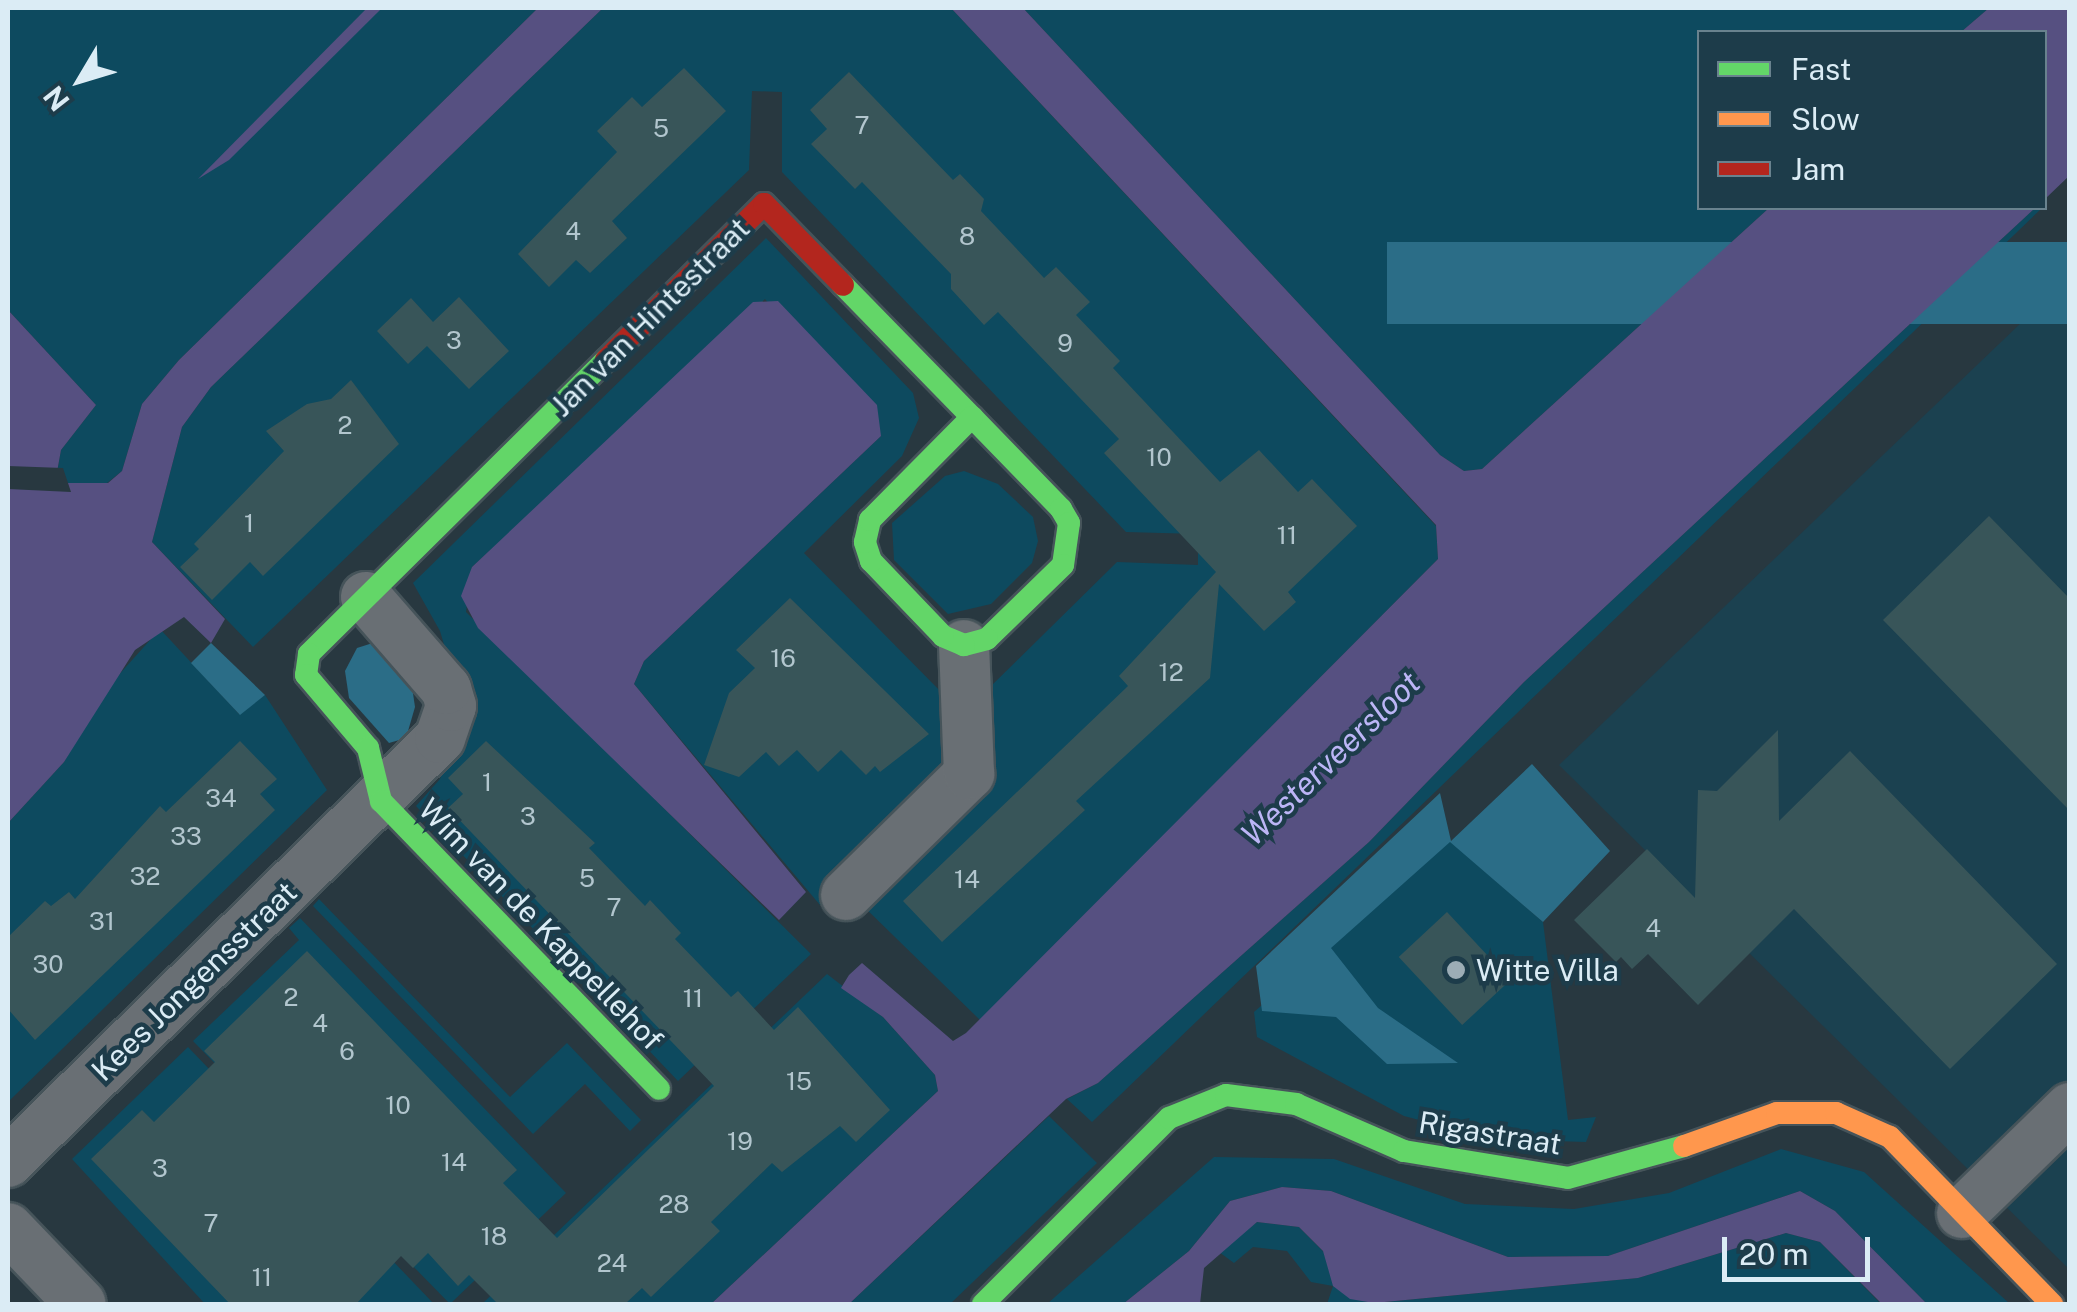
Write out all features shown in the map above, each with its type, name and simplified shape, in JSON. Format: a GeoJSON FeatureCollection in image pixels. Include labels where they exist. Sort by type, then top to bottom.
{"type":"FeatureCollection","features":[{"type":"Feature","properties":{"kind":"street","name":"Jan van Hintestraat"},"geometry":{"type":"LineString","coordinates":[[380,801],[368,748],[304,665],[366,597],[764,204],[1061,510],[1071,538],[1063,565],[987,639],[964,645]]}},
{"type":"Feature","properties":{"kind":"street"},"geometry":{"type":"LineString","coordinates":[[846,895],[970,774],[964,645],[931,624],[871,562],[864,542],[870,520],[972,417]]}},
{"type":"Feature","properties":{"kind":"street"},"geometry":{"type":"LineString","coordinates":[[366,597],[438,676],[451,706],[440,738],[380,801]]}},
{"type":"Feature","properties":{"kind":"street","name":"Wim van de Kappellehof"},"geometry":{"type":"LineString","coordinates":[[380,801],[659,1089]]}},
{"type":"Feature","properties":{"kind":"street","name":"Kees Jongensstraat"},"geometry":{"type":"LineString","coordinates":[[8,1162],[380,801]]}},
{"type":"Feature","properties":{"kind":"street","name":"Rigastraat"},"geometry":{"type":"LineString","coordinates":[[983,1304],[1169,1118],[1226,1096],[1296,1104],[1404,1151],[1568,1178],[1630,1166],[1777,1113],[1836,1113],[1890,1137],[2052,1304]]}},
{"type":"Feature","properties":{"kind":"street"},"geometry":{"type":"LineString","coordinates":[[1962,1213],[2070,1108]]}},
{"type":"Feature","properties":{"kind":"street"},"geometry":{"type":"LineString","coordinates":[[8,1228],[82,1304]]}},
{"type":"Feature","properties":{"kind":"shaded area"},"geometry":{"type":"Polygon","coordinates":[[[8,8],[538,8],[179,360],[142,404],[122,471],[107,483],[55,484],[61,450],[96,405],[8,310],[8,8]]]}},
{"type":"Feature","properties":{"kind":"shaded area"},"geometry":{"type":"Polygon","coordinates":[[[603,8],[951,8],[1436,526],[1438,559],[980,1020],[858,901],[988,777],[989,688],[1117,562],[1198,565],[1198,534],[1126,532],[782,172],[782,92],[752,91],[749,170],[253,647],[152,542],[182,427],[211,387],[603,8]]]}},
{"type":"Feature","properties":{"kind":"shaded area"},"geometry":{"type":"Polygon","coordinates":[[[1023,8],[1989,8],[1963,30],[1697,30],[1697,210],[1767,210],[1482,469],[1464,471],[1440,455],[1023,8]]]}},
{"type":"Feature","properties":{"kind":"shaded area"},"geometry":{"type":"Polygon","coordinates":[[[2033,210],[2040,210],[1092,1122],[1067,1099],[1098,1083],[1369,842],[1524,682],[2033,210]]]}},
{"type":"Feature","properties":{"kind":"shaded area"},"geometry":{"type":"Polygon","coordinates":[[[766,238],[913,393],[919,418],[902,456],[804,553],[950,701],[952,774],[820,905],[634,684],[644,661],[881,436],[765,299],[472,567],[466,612],[811,954],[678,1081],[416,806],[440,779],[464,713],[440,631],[413,583],[766,238]]]}},
{"type":"Feature","properties":{"kind":"shaded area"},"geometry":{"type":"Polygon","coordinates":[[[1387,242],[2069,242],[2069,324],[1387,324],[1387,242]]]}},
{"type":"Feature","properties":{"kind":"shaded area"},"geometry":{"type":"Polygon","coordinates":[[[2069,277],[2069,1269],[1559,765],[2069,277]]]}},
{"type":"Feature","properties":{"kind":"shaded area"},"geometry":{"type":"Polygon","coordinates":[[[964,471],[998,484],[1033,517],[1038,541],[1032,563],[991,604],[948,614],[894,560],[892,523],[945,476],[964,471]]]}},
{"type":"Feature","properties":{"kind":"shaded area"},"geometry":{"type":"Polygon","coordinates":[[[160,629],[239,714],[265,695],[327,790],[8,1102],[8,823],[64,762],[98,698],[160,629]]]}},
{"type":"Feature","properties":{"kind":"shaded area"},"geometry":{"type":"Polygon","coordinates":[[[379,641],[411,680],[415,707],[406,738],[389,743],[349,698],[345,671],[357,648],[379,641]]]}},
{"type":"Feature","properties":{"kind":"shaded area"},"geometry":{"type":"Polygon","coordinates":[[[211,643],[265,695],[240,715],[191,663],[211,643]]]}},
{"type":"Feature","properties":{"kind":"shaded area"},"geometry":{"type":"Polygon","coordinates":[[[1532,764],[1610,851],[1543,922],[1450,842],[1331,948],[1378,1008],[1458,1063],[1387,1064],[1336,1017],[1262,1011],[1256,966],[1440,793],[1451,841],[1532,764]]]}},
{"type":"Feature","properties":{"kind":"shaded area"},"geometry":{"type":"Polygon","coordinates":[[[1450,841],[1543,922],[1568,1120],[1596,1117],[1586,1142],[1492,1139],[1404,1116],[1257,1037],[1254,1012],[1450,841]]]}},
{"type":"Feature","properties":{"kind":"shaded area"},"geometry":{"type":"Polygon","coordinates":[[[319,899],[510,1097],[567,1043],[641,1120],[630,1131],[585,1084],[533,1134],[313,906],[319,899]]]}},
{"type":"Feature","properties":{"kind":"shaded area"},"geometry":{"type":"Polygon","coordinates":[[[300,918],[566,1193],[450,1304],[193,1041],[299,940],[289,928],[300,918]]]}},
{"type":"Feature","properties":{"kind":"shaded area"},"geometry":{"type":"Polygon","coordinates":[[[827,974],[883,1017],[935,1075],[938,1091],[711,1304],[482,1304],[827,974]]]}},
{"type":"Feature","properties":{"kind":"shaded area"},"geometry":{"type":"Polygon","coordinates":[[[188,1047],[434,1304],[205,1304],[72,1159],[188,1047]]]}},
{"type":"Feature","properties":{"kind":"shaded area"},"geometry":{"type":"Polygon","coordinates":[[[1049,1116],[1097,1163],[950,1304],[849,1304],[1049,1116]]]}},
{"type":"Feature","properties":{"kind":"shaded area"},"geometry":{"type":"Polygon","coordinates":[[[1781,1149],[1864,1172],[2010,1304],[1927,1304],[1835,1211],[1800,1191],[1608,1256],[1508,1257],[1331,1191],[1282,1187],[1230,1201],[1189,1251],[1123,1304],[1047,1304],[1214,1157],[1334,1159],[1465,1204],[1574,1209],[1669,1193],[1781,1149]]]}},
{"type":"Feature","properties":{"kind":"shaded area"},"geometry":{"type":"Polygon","coordinates":[[[1257,1222],[1299,1227],[1374,1303],[1638,1278],[1786,1233],[1820,1242],[1881,1304],[1327,1304],[1333,1286],[1311,1282],[1287,1251],[1253,1247],[1234,1263],[1219,1252],[1257,1222]]]}},
{"type":"Feature","properties":{"kind":"water"},"geometry":{"type":"Polygon","coordinates":[[[367,8],[382,8],[229,160],[198,179],[367,8]]]}},
{"type":"Feature","properties":{"kind":"water"},"geometry":{"type":"Polygon","coordinates":[[[538,8],[603,8],[211,387],[182,427],[152,542],[225,619],[211,643],[184,617],[135,650],[64,762],[8,823],[8,310],[96,405],[61,450],[55,483],[108,483],[122,471],[142,404],[179,360],[538,8]]]}},
{"type":"Feature","properties":{"kind":"water","name":"Westerveersloot"},"geometry":{"type":"Polygon","coordinates":[[[951,8],[1023,8],[1440,455],[1464,471],[1482,469],[1767,210],[2033,210],[1524,682],[1369,842],[1098,1083],[1066,1099],[849,1304],[711,1304],[938,1091],[935,1075],[883,1017],[841,988],[849,975],[862,963],[953,1041],[966,1033],[1438,559],[1436,525],[951,8]]]}},
{"type":"Feature","properties":{"kind":"water"},"geometry":{"type":"Polygon","coordinates":[[[1989,8],[2069,8],[2069,176],[2047,197],[2047,30],[1963,30],[1989,8]]]}},
{"type":"Feature","properties":{"kind":"water"},"geometry":{"type":"Polygon","coordinates":[[[778,301],[877,405],[881,436],[644,661],[634,684],[806,892],[779,920],[478,628],[461,596],[472,567],[753,302],[778,301]]]}},
{"type":"Feature","properties":{"kind":"water"},"geometry":{"type":"Polygon","coordinates":[[[1282,1187],[1331,1191],[1508,1257],[1608,1256],[1800,1191],[1835,1211],[1927,1304],[1882,1304],[1820,1242],[1786,1233],[1638,1278],[1374,1303],[1350,1299],[1333,1286],[1323,1251],[1299,1227],[1257,1222],[1204,1268],[1200,1304],[1123,1304],[1189,1251],[1230,1201],[1282,1187]]]}},
{"type":"Feature","properties":{"kind":"pier"},"geometry":{"type":"Polygon","coordinates":[[[8,466],[63,468],[71,492],[8,489],[8,466]]]}},
{"type":"Feature","properties":{"kind":"building"},"geometry":{"type":"Polygon","coordinates":[[[684,68],[726,111],[612,221],[627,238],[590,273],[576,260],[549,287],[518,254],[617,152],[597,131],[632,97],[642,107],[684,68]]]}},
{"type":"Feature","properties":{"kind":"building"},"geometry":{"type":"Polygon","coordinates":[[[849,72],[953,180],[960,174],[984,199],[981,211],[1044,278],[1056,267],[1090,302],[1076,315],[1120,361],[1113,368],[1220,482],[1259,450],[1298,492],[1312,479],[1357,526],[1288,592],[1296,602],[1264,631],[1219,584],[1210,678],[1076,801],[1085,810],[942,942],[903,901],[1128,686],[1119,676],[1216,572],[1104,453],[1119,439],[998,312],[984,325],[951,289],[951,274],[862,182],[855,189],[811,144],[827,129],[810,110],[849,72]]]}},
{"type":"Feature","properties":{"kind":"building"},"geometry":{"type":"Polygon","coordinates":[[[459,297],[509,351],[469,389],[427,346],[408,364],[377,331],[411,298],[433,322],[459,297]]]}},
{"type":"Feature","properties":{"kind":"building"},"geometry":{"type":"Polygon","coordinates":[[[351,380],[399,444],[263,576],[250,562],[212,600],[180,567],[199,549],[194,544],[284,451],[266,431],[307,404],[331,399],[351,380]]]}},
{"type":"Feature","properties":{"kind":"building"},"geometry":{"type":"Polygon","coordinates":[[[1989,516],[2070,599],[2070,811],[1883,620],[1989,516]]]}},
{"type":"Feature","properties":{"kind":"building"},"geometry":{"type":"Polygon","coordinates":[[[790,598],[929,734],[880,772],[875,766],[866,775],[841,750],[818,772],[797,750],[779,766],[766,752],[739,777],[704,765],[729,693],[755,668],[736,650],[790,598]]]}},
{"type":"Feature","properties":{"kind":"building"},"geometry":{"type":"Polygon","coordinates":[[[1778,730],[1779,821],[1850,751],[2057,964],[1950,1069],[1794,909],[1698,1005],[1648,954],[1632,969],[1621,957],[1616,962],[1574,920],[1647,849],[1695,898],[1698,790],[1717,791],[1778,730]]]}},
{"type":"Feature","properties":{"kind":"building"},"geometry":{"type":"Polygon","coordinates":[[[240,741],[277,779],[260,794],[275,810],[35,1040],[8,1009],[8,937],[45,901],[51,906],[69,892],[75,899],[160,806],[166,812],[240,741]]]}},
{"type":"Feature","properties":{"kind":"building"},"geometry":{"type":"Polygon","coordinates":[[[486,741],[595,843],[589,848],[645,906],[650,900],[681,933],[675,939],[731,997],[738,991],[774,1030],[798,1007],[890,1110],[856,1142],[840,1126],[782,1172],[772,1163],[711,1222],[720,1231],[651,1297],[642,1288],[625,1304],[498,1304],[469,1275],[458,1286],[428,1253],[413,1268],[401,1256],[356,1304],[230,1304],[91,1159],[142,1110],[154,1122],[215,1062],[204,1051],[307,951],[517,1170],[503,1183],[557,1238],[714,1086],[448,808],[463,794],[448,778],[486,741]]]}},
{"type":"Feature","properties":{"kind":"building","name":"Witte Villa"},"geometry":{"type":"Polygon","coordinates":[[[1447,912],[1510,980],[1462,1025],[1399,957],[1447,912]]]}},
{"type":"Feature","properties":{"kind":"traffic: fast"},"geometry":{"type":"LineString","coordinates":[[843,285],[972,417],[1061,509],[1069,523],[1063,565],[987,639],[964,645],[943,636],[871,561],[865,542],[870,520],[972,417]]}},
{"type":"Feature","properties":{"kind":"traffic: fast"},"geometry":{"type":"LineString","coordinates":[[606,360],[309,654],[306,675],[368,748],[381,801],[659,1089]]}},
{"type":"Feature","properties":{"kind":"traffic: fast"},"geometry":{"type":"LineString","coordinates":[[983,1304],[1169,1118],[1226,1095],[1296,1104],[1404,1151],[1568,1178],[1684,1146]]}},
{"type":"Feature","properties":{"kind":"traffic: slow"},"geometry":{"type":"LineString","coordinates":[[1684,1146],[1777,1113],[1836,1113],[1890,1137],[2052,1304]]}},
{"type":"Feature","properties":{"kind":"traffic: jam"},"geometry":{"type":"LineString","coordinates":[[606,360],[764,204],[843,285]]}},
{"type":"Feature","properties":{"kind":"place","name":"Witte Villa"},"geometry":{"type":"Point","coordinates":[1456,970]}}]}
